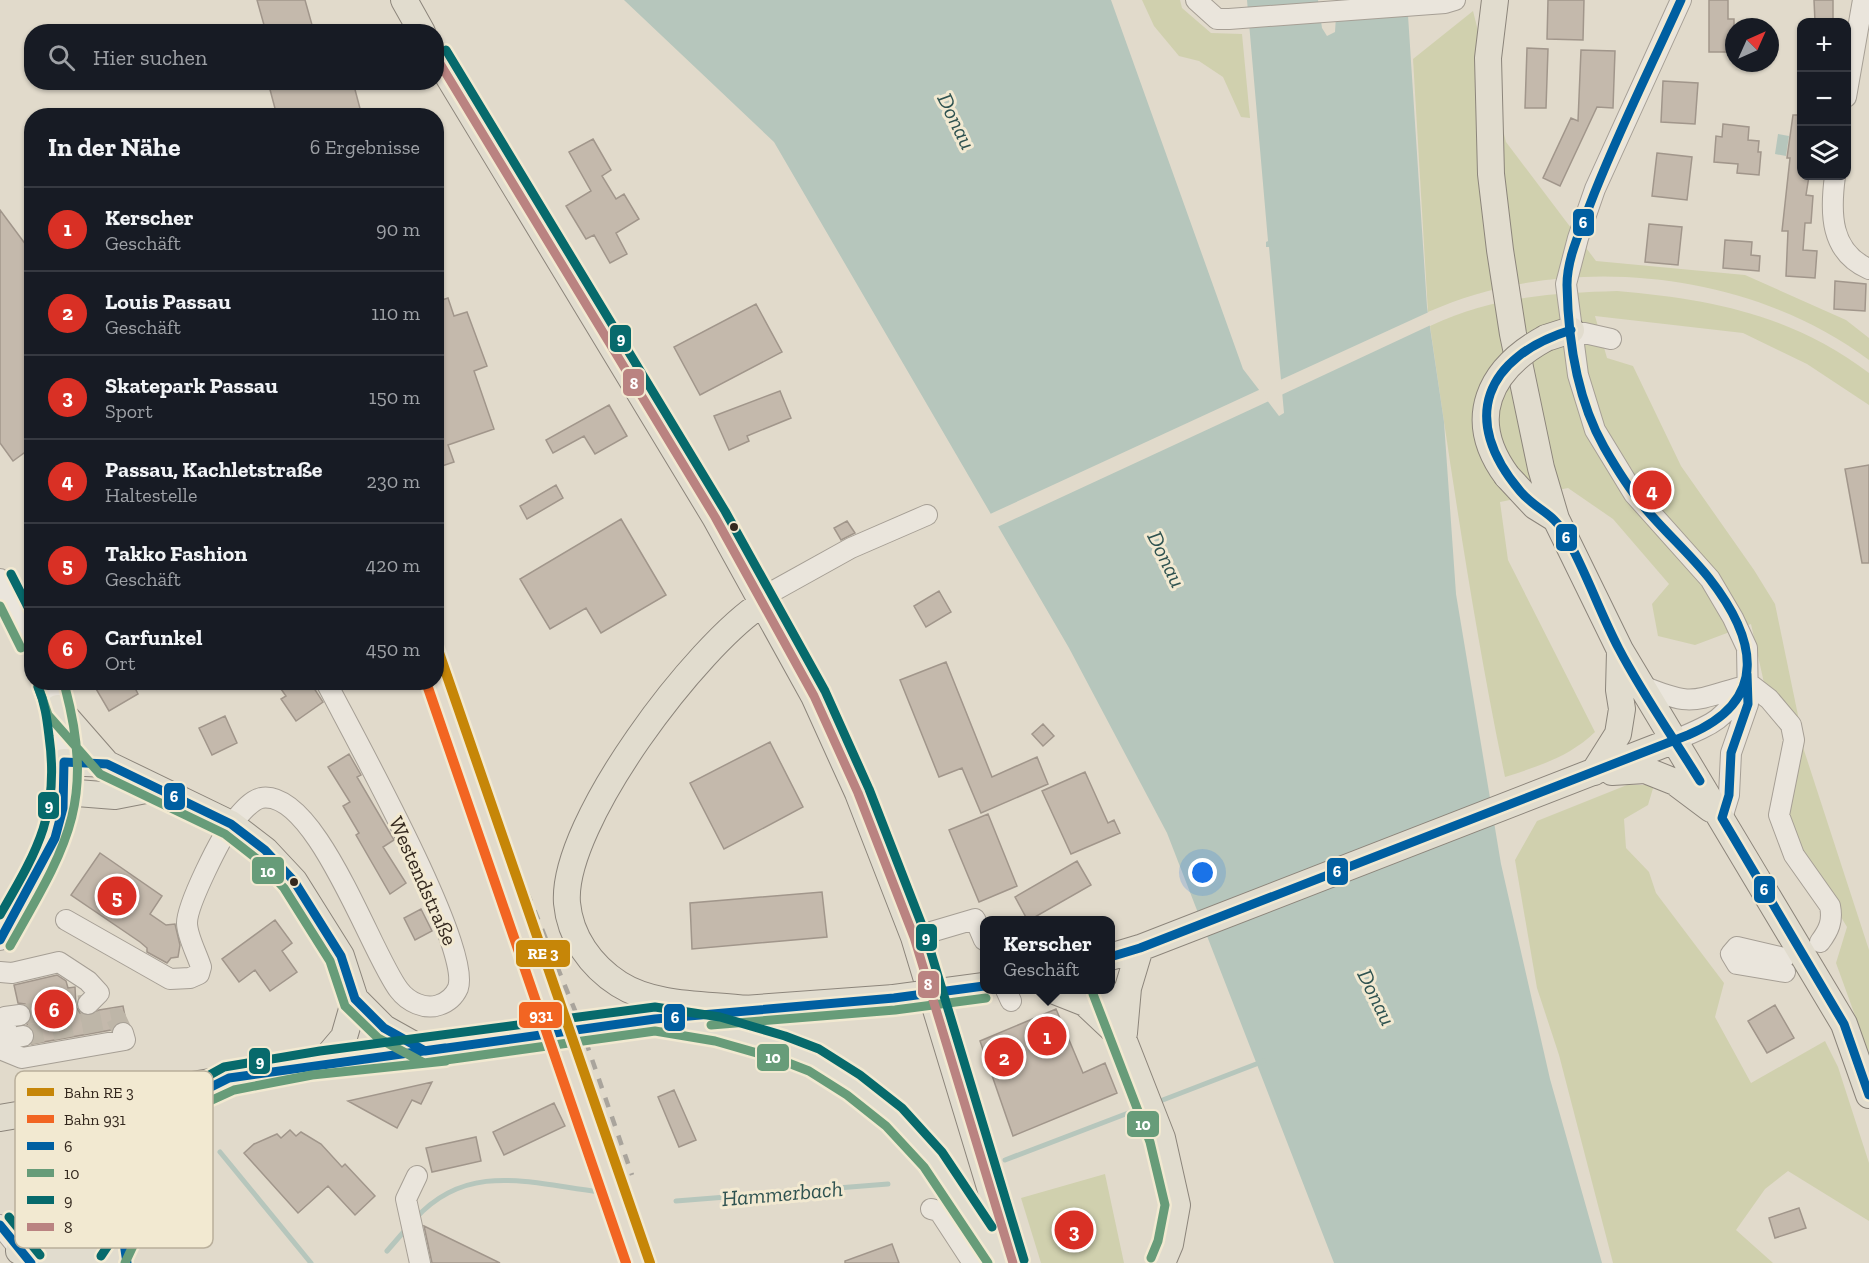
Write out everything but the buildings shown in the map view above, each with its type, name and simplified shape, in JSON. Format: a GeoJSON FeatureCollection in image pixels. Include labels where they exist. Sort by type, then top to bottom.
{"type":"FeatureCollection","features":[{"type":"Feature","properties":{"kind":"main road"},"geometry":{"type":"LineString","coordinates":[[404,0],[418,24]]}},
{"type":"Feature","properties":{"kind":"main road"},"geometry":{"type":"LineString","coordinates":[[1495,0],[1488,58],[1491,174],[1515,345],[1541,468],[1556,519],[1620,650],[1844,1024],[1869,1095]]}},
{"type":"Feature","properties":{"kind":"main road"},"geometry":{"type":"LineString","coordinates":[[444,69],[715,517],[814,696],[858,793],[914,937],[1013,1263]]}},
{"type":"Feature","properties":{"kind":"main road"},"geometry":{"type":"LineString","coordinates":[[1556,519],[1535,506],[1496,461],[1487,433],[1486,409],[1490,391],[1498,376],[1524,350],[1546,338],[1571,330]]}},
{"type":"Feature","properties":{"kind":"main road"},"geometry":{"type":"LineString","coordinates":[[747,1009],[642,995],[620,984],[589,958],[577,939],[567,902],[573,866],[583,836],[601,799],[633,749],[682,679],[722,636],[762,600]]}},
{"type":"Feature","properties":{"kind":"main road"},"geometry":{"type":"LineString","coordinates":[[1594,772],[1618,734],[1622,710],[1619,690],[1620,650]]}},
{"type":"Feature","properties":{"kind":"main road"},"geometry":{"type":"LineString","coordinates":[[58,708],[107,764],[231,824],[265,850],[294,881],[341,956],[355,999],[384,1028],[424,1051]]}},
{"type":"Feature","properties":{"kind":"main road"},"geometry":{"type":"LineString","coordinates":[[1115,956],[1140,948],[1675,740]]}},
{"type":"Feature","properties":{"kind":"main road"},"geometry":{"type":"LineString","coordinates":[[64,762],[107,764]]}},
{"type":"Feature","properties":{"kind":"main road"},"geometry":{"type":"LineString","coordinates":[[1594,772],[1645,770],[1675,782],[1722,818]]}},
{"type":"Feature","properties":{"kind":"main road"},"geometry":{"type":"LineString","coordinates":[[64,792],[115,796],[156,788]]}},
{"type":"Feature","properties":{"kind":"main road"},"geometry":{"type":"LineString","coordinates":[[1123,1039],[1128,988],[1140,948]]}},
{"type":"Feature","properties":{"kind":"main road"},"geometry":{"type":"LineString","coordinates":[[213,1081],[322,1063],[655,1019],[747,1009],[894,998],[980,987]]}},
{"type":"Feature","properties":{"kind":"main road"},"geometry":{"type":"LineString","coordinates":[[1062,994],[1085,1003],[1123,1039]]}},
{"type":"Feature","properties":{"kind":"main road"},"geometry":{"type":"LineString","coordinates":[[1106,994],[1162,1138],[1177,1205],[1170,1244],[1162,1263]]}},
{"type":"Feature","properties":{"kind":"main road"},"geometry":{"type":"LineString","coordinates":[[322,1063],[344,1037],[355,999]]}},
{"type":"Feature","properties":{"kind":"main road"},"geometry":{"type":"LineString","coordinates":[[655,1019],[718,1029],[782,1048],[814,1060],[854,1085],[894,1117],[933,1160],[1002,1263]]}},
{"type":"Feature","properties":{"kind":"main road"},"geometry":{"type":"LineString","coordinates":[[213,1087],[229,1078]]}},
{"type":"Feature","properties":{"kind":"main road"},"geometry":{"type":"LineString","coordinates":[[25,1257],[57,1261],[120,1256]]}},
{"type":"Feature","properties":{"kind":"street"},"geometry":{"type":"LineString","coordinates":[[1196,0],[1217,19],[1450,2]]}},
{"type":"Feature","properties":{"kind":"street"},"geometry":{"type":"LineString","coordinates":[[1681,0],[1596,189],[1578,238],[1566,284],[1578,375],[1595,430],[1634,494],[1710,579],[1733,618],[1747,648],[1748,704],[1731,753],[1729,795],[1722,818]]}},
{"type":"Feature","properties":{"kind":"street"},"geometry":{"type":"LineString","coordinates":[[1850,72],[1863,0]]}},
{"type":"Feature","properties":{"kind":"street"},"geometry":{"type":"LineString","coordinates":[[1835,180],[1833,222],[1841,247],[1857,264],[1869,269]]}},
{"type":"Feature","properties":{"kind":"street"},"geometry":{"type":"LineString","coordinates":[[1571,330],[1611,339]]}},
{"type":"Feature","properties":{"kind":"street"},"geometry":{"type":"LineString","coordinates":[[762,600],[852,548],[927,515]]}},
{"type":"Feature","properties":{"kind":"street"},"geometry":{"type":"LineString","coordinates":[[0,579],[24,627]]}},
{"type":"Feature","properties":{"kind":"street"},"geometry":{"type":"LineString","coordinates":[[1640,685],[1672,699],[1693,702],[1746,684]]}},
{"type":"Feature","properties":{"kind":"street"},"geometry":{"type":"LineString","coordinates":[[1675,740],[1705,728],[1727,714],[1746,684]]}},
{"type":"Feature","properties":{"kind":"street"},"geometry":{"type":"LineString","coordinates":[[1746,684],[1769,699],[1791,725],[1794,740],[1779,815],[1794,855],[1830,906],[1832,916],[1828,930],[1820,942]]}},
{"type":"Feature","properties":{"kind":"street"},"geometry":{"type":"LineString","coordinates":[[5,932],[60,823],[64,792],[64,762],[58,708],[52,690]]}},
{"type":"Feature","properties":{"kind":"street","name":"Westendstraße"},"geometry":{"type":"LineString","coordinates":[[231,824],[247,806],[262,798],[280,801],[296,813],[331,859],[365,922],[389,975],[400,992],[410,1000],[433,1007],[447,1003],[456,994],[460,972],[458,959],[435,898],[330,690]]}},
{"type":"Feature","properties":{"kind":"street"},"geometry":{"type":"LineString","coordinates":[[66,920],[170,979],[190,978],[199,974],[201,967],[186,923],[210,858],[231,824]]}},
{"type":"Feature","properties":{"kind":"street"},"geometry":{"type":"LineString","coordinates":[[914,937],[975,918],[980,930]]}},
{"type":"Feature","properties":{"kind":"street"},"geometry":{"type":"LineString","coordinates":[[0,972],[12,974],[59,962],[88,981],[99,993],[88,1004]]}},
{"type":"Feature","properties":{"kind":"street"},"geometry":{"type":"LineString","coordinates":[[20,1015],[5,1017],[7,1039],[23,1036]]}},
{"type":"Feature","properties":{"kind":"street"},"geometry":{"type":"LineString","coordinates":[[0,1048],[22,1058],[125,1040],[123,1033]]}},
{"type":"Feature","properties":{"kind":"street"},"geometry":{"type":"LineString","coordinates":[[417,1176],[406,1198],[420,1263]]}},
{"type":"Feature","properties":{"kind":"street"},"geometry":{"type":"LineString","coordinates":[[935,1210],[973,1263]]}},
{"type":"Feature","properties":{"kind":"street"},"geometry":{"type":"LineString","coordinates":[[0,1225],[15,1244]]}},
{"type":"Feature","properties":{"kind":"green space"},"geometry":{"type":"Polygon","coordinates":[[[1142,0],[1180,0],[1182,8],[1211,33],[1242,34],[1250,118],[1241,117],[1223,77],[1199,61],[1179,56],[1154,26],[1142,0]]]}},
{"type":"Feature","properties":{"kind":"green space"},"geometry":{"type":"Polygon","coordinates":[[[1473,11],[1506,142],[1596,261],[1745,275],[1846,320],[1869,338],[1869,360],[1821,330],[1769,306],[1713,289],[1655,279],[1596,277],[1538,281],[1481,293],[1428,312],[1413,59],[1473,11]]]}},
{"type":"Feature","properties":{"kind":"green space"},"geometry":{"type":"Polygon","coordinates":[[[1617,291],[1685,299],[1749,313],[1811,337],[1869,373],[1869,405],[1807,364],[1743,333],[1595,316],[1607,358],[1633,366],[1681,466],[1775,604],[1800,725],[1764,683],[1751,624],[1695,645],[1658,636],[1652,604],[1669,584],[1613,519],[1568,488],[1500,502],[1508,560],[1595,732],[1575,748],[1542,765],[1505,777],[1473,609],[1430,326],[1475,309],[1522,298],[1617,291]]]}},
{"type":"Feature","properties":{"kind":"green space"},"geometry":{"type":"Polygon","coordinates":[[[1800,738],[1869,950],[1869,1054],[1836,963],[1847,927],[1782,820],[1800,738]]]}},
{"type":"Feature","properties":{"kind":"green space"},"geometry":{"type":"Polygon","coordinates":[[[1627,785],[1654,785],[1648,805],[1624,819],[1626,848],[1649,872],[1656,893],[1724,983],[1715,1017],[1751,1083],[1825,1041],[1838,1067],[1869,1163],[1869,1221],[1788,1171],[1765,1189],[1736,1230],[1773,1263],[1613,1263],[1559,1055],[1537,988],[1515,860],[1537,821],[1627,785]]]}},
{"type":"Feature","properties":{"kind":"green space"},"geometry":{"type":"Polygon","coordinates":[[[1105,1174],[1124,1263],[1041,1263],[1021,1198],[1105,1174]]]}},
{"type":"Feature","properties":{"kind":"water","name":"Donau"},"geometry":{"type":"Polygon","coordinates":[[[624,0],[1111,0],[1243,369],[1279,416],[1284,413],[1269,247],[1266,247],[1268,241],[1247,0],[1318,0],[1322,28],[1327,36],[1335,32],[1337,0],[1407,0],[1427,307],[1444,422],[1456,594],[1501,864],[1550,1079],[1602,1263],[1334,1263],[1167,833],[1069,648],[774,142],[624,0]]]}},
{"type":"Feature","properties":{"kind":"water"},"geometry":{"type":"Polygon","coordinates":[[[1778,134],[1789,136],[1786,156],[1775,154],[1778,134]]]}},
{"type":"Feature","properties":{"kind":"pier"},"geometry":{"type":"Polygon","coordinates":[[[1431,311],[1433,324],[1279,396],[1278,381],[1431,311]]]}},
{"type":"Feature","properties":{"kind":"pier"},"geometry":{"type":"Polygon","coordinates":[[[1261,389],[1269,401],[995,528],[988,515],[1261,389]]]}},
{"type":"Feature","properties":{"kind":"waterway","name":"Hammerbach"},"geometry":{"type":"LineString","coordinates":[[1155,1103],[1264,1061]]}},
{"type":"Feature","properties":{"kind":"waterway","name":"Hammerbach"},"geometry":{"type":"LineString","coordinates":[[1005,1160],[1144,1107]]}},
{"type":"Feature","properties":{"kind":"waterway","name":"Hammerbach"},"geometry":{"type":"LineString","coordinates":[[220,1152],[311,1263]]}},
{"type":"Feature","properties":{"kind":"waterway","name":"Hammerbach"},"geometry":{"type":"LineString","coordinates":[[415,1219],[435,1201],[457,1189],[479,1182],[526,1181],[601,1192]]}},
{"type":"Feature","properties":{"kind":"waterway","name":"Hammerbach"},"geometry":{"type":"LineString","coordinates":[[676,1201],[888,1184]]}},
{"type":"Feature","properties":{"kind":"waterway","name":"Hammerbach"},"geometry":{"type":"LineString","coordinates":[[387,1251],[407,1228]]}},
{"type":"Feature","properties":{"kind":"tunnel"},"geometry":{"type":"LineString","coordinates":[[20,1015],[88,1004]]}},
{"type":"Feature","properties":{"kind":"tunnel"},"geometry":{"type":"LineString","coordinates":[[23,1036],[116,1018],[123,1033]]}},
{"type":"Feature","properties":{"kind":"railway"},"geometry":{"type":"LineString","coordinates":[[497,818],[576,1013],[632,1175]]}},
{"type":"Feature","properties":{"kind":"transit line","name":"6"},"geometry":{"type":"LineString","coordinates":[[1115,956],[1140,948],[1688,735],[1715,721],[1733,704],[1744,686],[1747,666],[1745,645],[1737,623],[1725,601],[1709,578],[1639,501],[1595,429],[1581,389],[1569,327],[1567,285],[1578,236],[1610,154],[1681,0]]}},
{"type":"Feature","properties":{"kind":"transit line","name":"9"},"geometry":{"type":"LineString","coordinates":[[446,50],[725,511],[825,691],[869,789],[925,933],[1024,1260]]}},
{"type":"Feature","properties":{"kind":"transit line","name":"8"},"geometry":{"type":"LineString","coordinates":[[444,70],[715,517],[814,696],[858,793],[914,937],[1013,1263]]}},
{"type":"Feature","properties":{"kind":"transit line","name":"6"},"geometry":{"type":"LineString","coordinates":[[1571,330],[1542,342],[1518,356],[1501,374],[1490,394],[1487,416],[1490,439],[1501,465],[1520,491],[1562,529],[1628,666],[1700,781]]}},
{"type":"Feature","properties":{"kind":"transit line","name":"9"},"geometry":{"type":"LineString","coordinates":[[11,574],[24,599]]}},
{"type":"Feature","properties":{"kind":"transit line","name":"10"},"geometry":{"type":"LineString","coordinates":[[0,606],[21,648]]}},
{"type":"Feature","properties":{"kind":"transit line"},"geometry":{"type":"LineString","coordinates":[[444,667],[650,1263]]}},
{"type":"Feature","properties":{"kind":"transit line","name":"6"},"geometry":{"type":"LineString","coordinates":[[1747,674],[1748,704],[1731,753],[1729,795],[1722,818],[1844,1024],[1869,1095]]}},
{"type":"Feature","properties":{"kind":"transit line","name":"10"},"geometry":{"type":"LineString","coordinates":[[39,690],[48,715],[100,774],[225,834],[257,859],[284,888],[330,961],[345,1006],[378,1038],[424,1063],[655,1031],[715,1041],[778,1059],[809,1071],[847,1095],[886,1126],[924,1167],[988,1263]]}},
{"type":"Feature","properties":{"kind":"transit line","name":"9"},"geometry":{"type":"LineString","coordinates":[[0,915],[35,851],[48,810],[52,763],[46,717],[39,690]]}},
{"type":"Feature","properties":{"kind":"transit line","name":"10"},"geometry":{"type":"LineString","coordinates":[[10,946],[47,880],[70,823],[76,794],[77,763],[74,728],[66,690]]}},
{"type":"Feature","properties":{"kind":"transit line","name":"6"},"geometry":{"type":"LineString","coordinates":[[0,940],[55,838],[63,808],[64,762],[107,764],[231,824],[265,850],[294,881],[341,956],[355,999],[384,1028],[425,1051],[655,1019],[894,998],[980,987]]}},
{"type":"Feature","properties":{"kind":"transit line","name":"10"},"geometry":{"type":"LineString","coordinates":[[1093,994],[1150,1142],[1165,1205],[1158,1241],[1151,1258]]}},
{"type":"Feature","properties":{"kind":"transit line","name":"10"},"geometry":{"type":"LineString","coordinates":[[711,1025],[895,1010],[986,998]]}},
{"type":"Feature","properties":{"kind":"transit line","name":"9"},"geometry":{"type":"LineString","coordinates":[[213,1073],[224,1067],[320,1051],[655,1007],[720,1017],[785,1036],[819,1049],[860,1075],[902,1108],[942,1152],[992,1227]]}},
{"type":"Feature","properties":{"kind":"transit line","name":"6"},"geometry":{"type":"LineString","coordinates":[[213,1086],[229,1078],[445,1048]]}},
{"type":"Feature","properties":{"kind":"transit line","name":"10"},"geometry":{"type":"LineString","coordinates":[[213,1100],[234,1090],[312,1075],[446,1061]]}},
{"type":"Feature","properties":{"kind":"transit line","name":"9"},"geometry":{"type":"LineString","coordinates":[[9,1217],[15,1224]]}},
{"type":"Feature","properties":{"kind":"transit line","name":"6"},"geometry":{"type":"LineString","coordinates":[[0,1225],[15,1243]]}},
{"type":"Feature","properties":{"kind":"transit line","name":"6"},"geometry":{"type":"LineString","coordinates":[[19,1248],[31,1263]]}},
{"type":"Feature","properties":{"kind":"transit line","name":"9"},"geometry":{"type":"LineString","coordinates":[[34,1248],[40,1255]]}},
{"type":"Feature","properties":{"kind":"transit line","name":"9"},"geometry":{"type":"LineString","coordinates":[[101,1256],[106,1248]]}},
{"type":"Feature","properties":{"kind":"transit line","name":"6"},"geometry":{"type":"LineString","coordinates":[[125,1248],[127,1263]]}},
{"type":"Feature","properties":{"kind":"transit line","name":"10"},"geometry":{"type":"LineString","coordinates":[[125,1263],[132,1248]]}},
{"type":"Feature","properties":{"kind":"rail line","name":"931"},"geometry":{"type":"LineString","coordinates":[[429,690],[626,1263]]}},
{"type":"Feature","properties":{"kind":"place","name":"Passau, Kachletstraße"},"geometry":{"type":"Point","coordinates":[1652,490]}},
{"type":"Feature","properties":{"kind":"place","name":"Takko Fashion"},"geometry":{"type":"Point","coordinates":[117,896]}},
{"type":"Feature","properties":{"kind":"place","name":"Carfunkel"},"geometry":{"type":"Point","coordinates":[54,1009]}},
{"type":"Feature","properties":{"kind":"place","name":"Kerscher"},"geometry":{"type":"Point","coordinates":[1047,1036]}},
{"type":"Feature","properties":{"kind":"place","name":"Louis Passau"},"geometry":{"type":"Point","coordinates":[1004,1057]}},
{"type":"Feature","properties":{"kind":"place","name":"Skatepark Passau"},"geometry":{"type":"Point","coordinates":[1074,1230]}}]}
